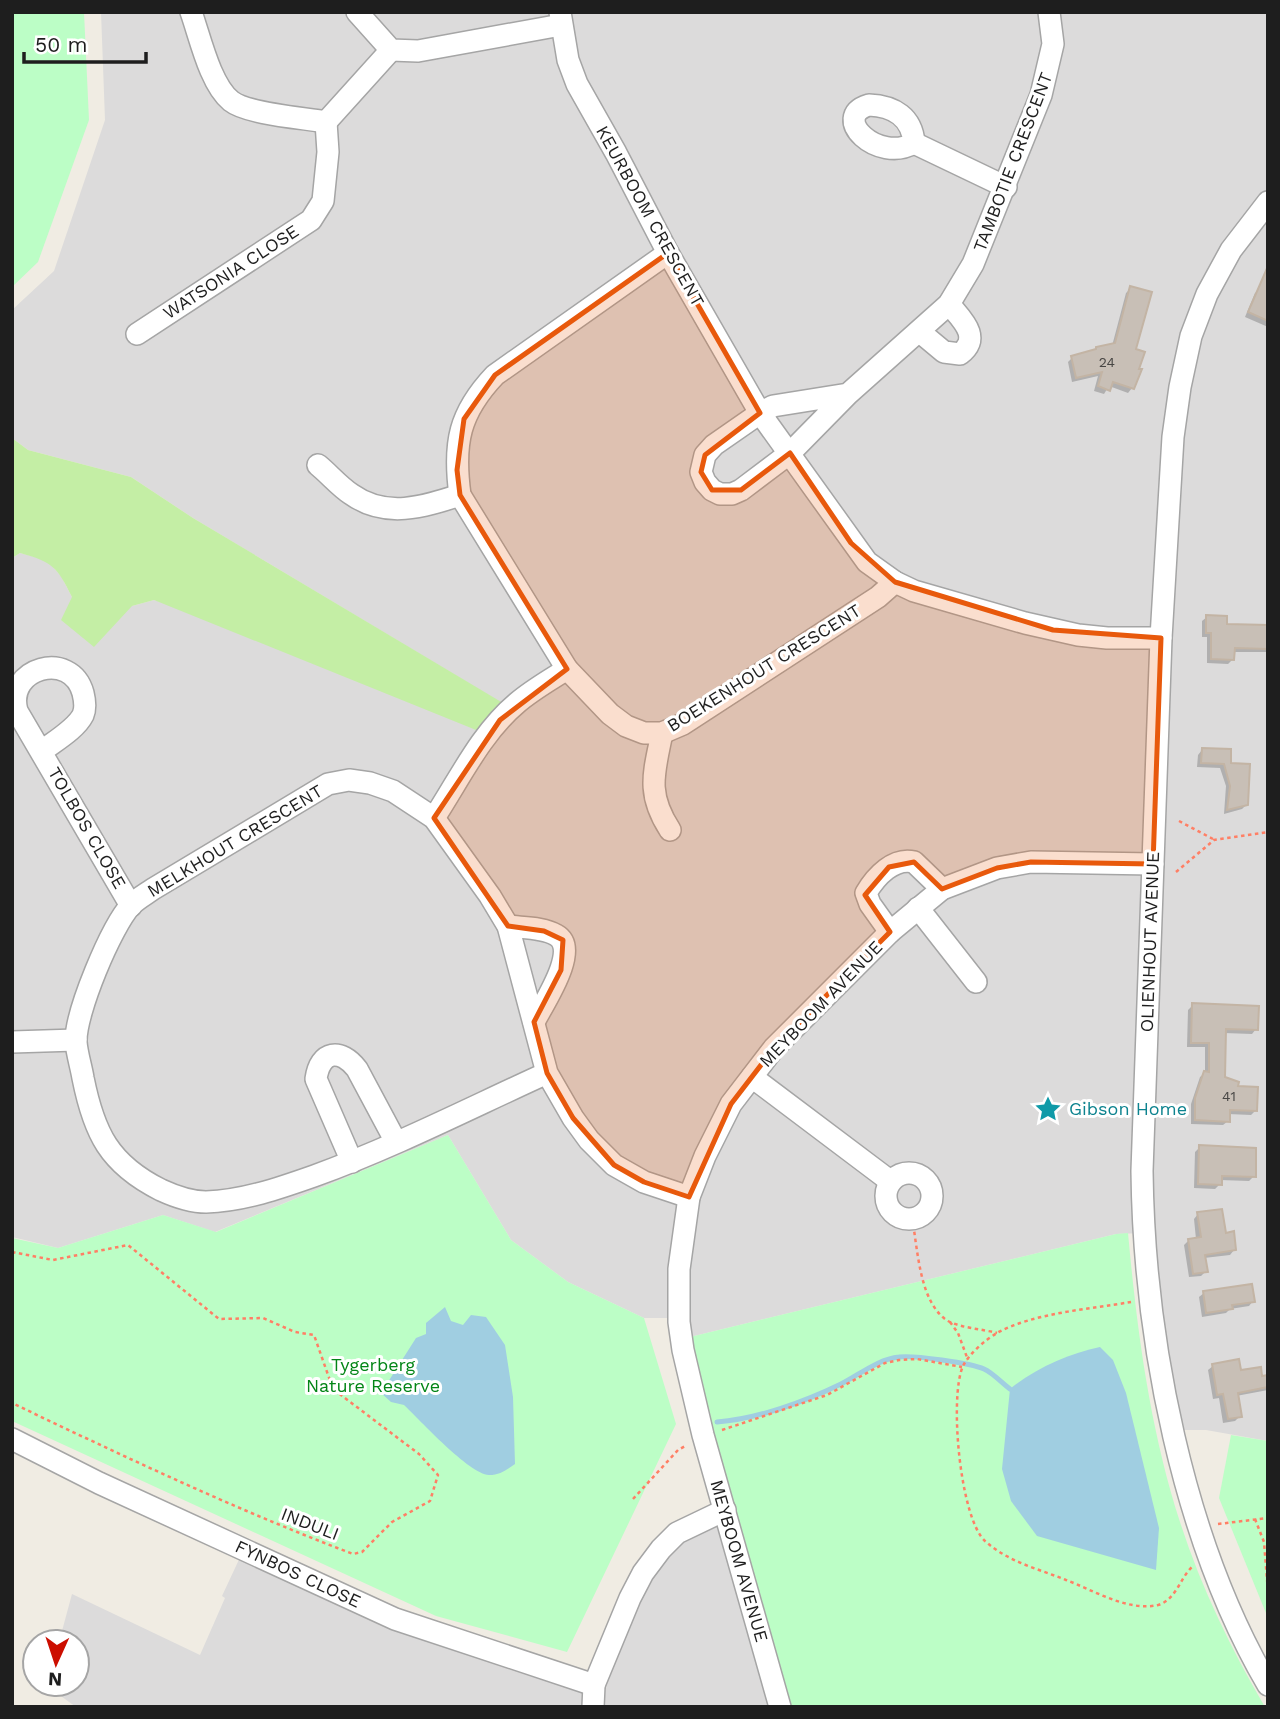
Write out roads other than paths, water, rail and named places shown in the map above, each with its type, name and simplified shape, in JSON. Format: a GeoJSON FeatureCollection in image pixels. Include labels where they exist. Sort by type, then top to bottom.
{"type":"FeatureCollection","features":[{"type":"Feature","properties":{"kind":"street"},"geometry":{"type":"LineString","coordinates":[[191,12],[221,91],[233,103],[251,109],[326,122],[391,50]]}},
{"type":"Feature","properties":{"kind":"street"},"geometry":{"type":"LineString","coordinates":[[357,12],[391,50],[418,51],[561,18]]}},
{"type":"Feature","properties":{"kind":"street","name":"TAMBOTIE CRESCENT"},"geometry":{"type":"LineString","coordinates":[[790,453],[848,394],[948,304],[974,264],[1006,187],[1049,68],[1053,44],[1049,12]]}},
{"type":"Feature","properties":{"kind":"street","name":"KEURBOOM CRESCENT"},"geometry":{"type":"LineString","coordinates":[[561,18],[568,60],[577,84],[668,253],[760,412],[867,562],[895,582],[936,599],[1053,630],[1107,638],[1161,638]]}},
{"type":"Feature","properties":{"kind":"street","name":"WATSONIA CLOSE"},"geometry":{"type":"LineString","coordinates":[[136,334],[311,220],[323,201],[328,152],[326,122]]}},
{"type":"Feature","properties":{"kind":"street"},"geometry":{"type":"LineString","coordinates":[[914,143],[1006,187]]}},
{"type":"Feature","properties":{"kind":"street","name":"OLIENHOUT AVENUE"},"geometry":{"type":"LineString","coordinates":[[1268,202],[1231,250],[1207,294],[1191,336],[1173,438],[1161,638],[1142,1171],[1144,1243],[1150,1299],[1169,1409],[1198,1529],[1241,1637],[1268,1685]]}},
{"type":"Feature","properties":{"kind":"street","name":"BOEKENHOUT CRESCENT"},"geometry":{"type":"LineString","coordinates":[[668,253],[495,375],[475,397],[464,419],[457,470],[460,495],[567,669],[610,714],[626,726],[644,733],[662,733],[682,724],[878,597],[895,582]]}},
{"type":"Feature","properties":{"kind":"street"},"geometry":{"type":"LineString","coordinates":[[920,332],[944,352],[960,354],[967,349],[971,335],[948,304]]}},
{"type":"Feature","properties":{"kind":"street"},"geometry":{"type":"LineString","coordinates":[[790,453],[732,494],[720,494],[712,490],[701,472],[705,455],[714,445],[760,412],[773,407],[848,394]]}},
{"type":"Feature","properties":{"kind":"street"},"geometry":{"type":"LineString","coordinates":[[318,465],[351,494],[372,505],[395,510],[421,508],[460,495]]}},
{"type":"Feature","properties":{"kind":"street","name":"TOLBOS CLOSE"},"geometry":{"type":"LineString","coordinates":[[42,751],[78,722],[84,712],[82,689],[64,669],[52,667],[27,677],[17,686],[13,701],[131,906]]}},
{"type":"Feature","properties":{"kind":"street"},"geometry":{"type":"LineString","coordinates":[[434,818],[500,720],[517,703],[567,669]]}},
{"type":"Feature","properties":{"kind":"street"},"geometry":{"type":"LineString","coordinates":[[662,733],[654,793],[660,814],[670,830]]}},
{"type":"Feature","properties":{"kind":"street","name":"MELKHOUT CRESCENT"},"geometry":{"type":"LineString","coordinates":[[547,1073],[352,1162],[286,1186],[232,1200],[203,1202],[174,1196],[151,1185],[115,1159],[99,1136],[90,1110],[76,1040],[92,981],[109,941],[131,906],[153,889],[328,784],[349,780],[370,783],[393,791],[434,818],[490,896],[508,926],[547,1073],[589,1140],[614,1165],[644,1182],[689,1197]]}},
{"type":"Feature","properties":{"kind":"street"},"geometry":{"type":"LineString","coordinates":[[890,932],[870,904],[866,893],[889,867],[899,861],[914,862],[942,889]]}},
{"type":"Feature","properties":{"kind":"street","name":"MEYBOOM AVENUE"},"geometry":{"type":"LineString","coordinates":[[780,1707],[703,1435],[682,1350],[679,1269],[689,1197],[716,1132],[731,1104],[774,1048],[890,932],[942,889],[997,867],[1031,862],[1153,864]]}},
{"type":"Feature","properties":{"kind":"street"},"geometry":{"type":"LineString","coordinates":[[919,908],[976,982]]}},
{"type":"Feature","properties":{"kind":"street"},"geometry":{"type":"LineString","coordinates":[[508,926],[555,934],[562,940],[566,950],[561,970],[534,1022]]}},
{"type":"Feature","properties":{"kind":"street"},"geometry":{"type":"LineString","coordinates":[[12,1042],[76,1040]]}},
{"type":"Feature","properties":{"kind":"street"},"geometry":{"type":"LineString","coordinates":[[352,1162],[316,1079],[322,1060],[331,1055],[342,1055],[357,1069],[396,1142]]}},
{"type":"Feature","properties":{"kind":"street"},"geometry":{"type":"LineString","coordinates":[[752,1076],[890,1181]]}},
{"type":"Feature","properties":{"kind":"street"},"geometry":{"type":"LineString","coordinates":[[903,1173],[910,1173],[917,1174],[929,1184],[929,1206],[925,1212],[912,1218],[904,1218],[891,1210],[886,1196],[890,1181],[903,1173]]}},
{"type":"Feature","properties":{"kind":"street","name":"FYNBOS CLOSE"},"geometry":{"type":"LineString","coordinates":[[12,1439],[99,1483],[395,1619],[594,1685]]}},
{"type":"Feature","properties":{"kind":"street"},"geometry":{"type":"LineString","coordinates":[[593,1707],[594,1685],[643,1573],[677,1533],[725,1510]]}},
{"type":"Feature","properties":{"kind":"water"},"geometry":{"type":"Polygon","coordinates":[[[445,1307],[451,1321],[463,1325],[471,1315],[486,1317],[505,1345],[513,1397],[515,1464],[500,1473],[489,1475],[470,1466],[404,1405],[391,1402],[381,1393],[416,1338],[426,1334],[426,1323],[445,1307]]]}},
{"type":"Feature","properties":{"kind":"water"},"geometry":{"type":"Polygon","coordinates":[[[1100,1347],[1113,1360],[1126,1393],[1159,1528],[1156,1570],[1037,1536],[1011,1501],[1002,1469],[1010,1389],[1053,1363],[1100,1347]]]}},
{"type":"Feature","properties":{"kind":"waterway"},"geometry":{"type":"LineString","coordinates":[[717,1422],[748,1417],[796,1403],[841,1384],[876,1364],[899,1357],[929,1358],[984,1369],[1010,1389]]}},
{"type":"Feature","properties":{"kind":"place","name":"Gibson Home"},"geometry":{"type":"Point","coordinates":[1048,1109]}},
{"type":"Feature","properties":{"kind":"park label","name":"Tygerberg Nature Reserve"},"geometry":{"type":"Point","coordinates":[373,1375]}}]}
